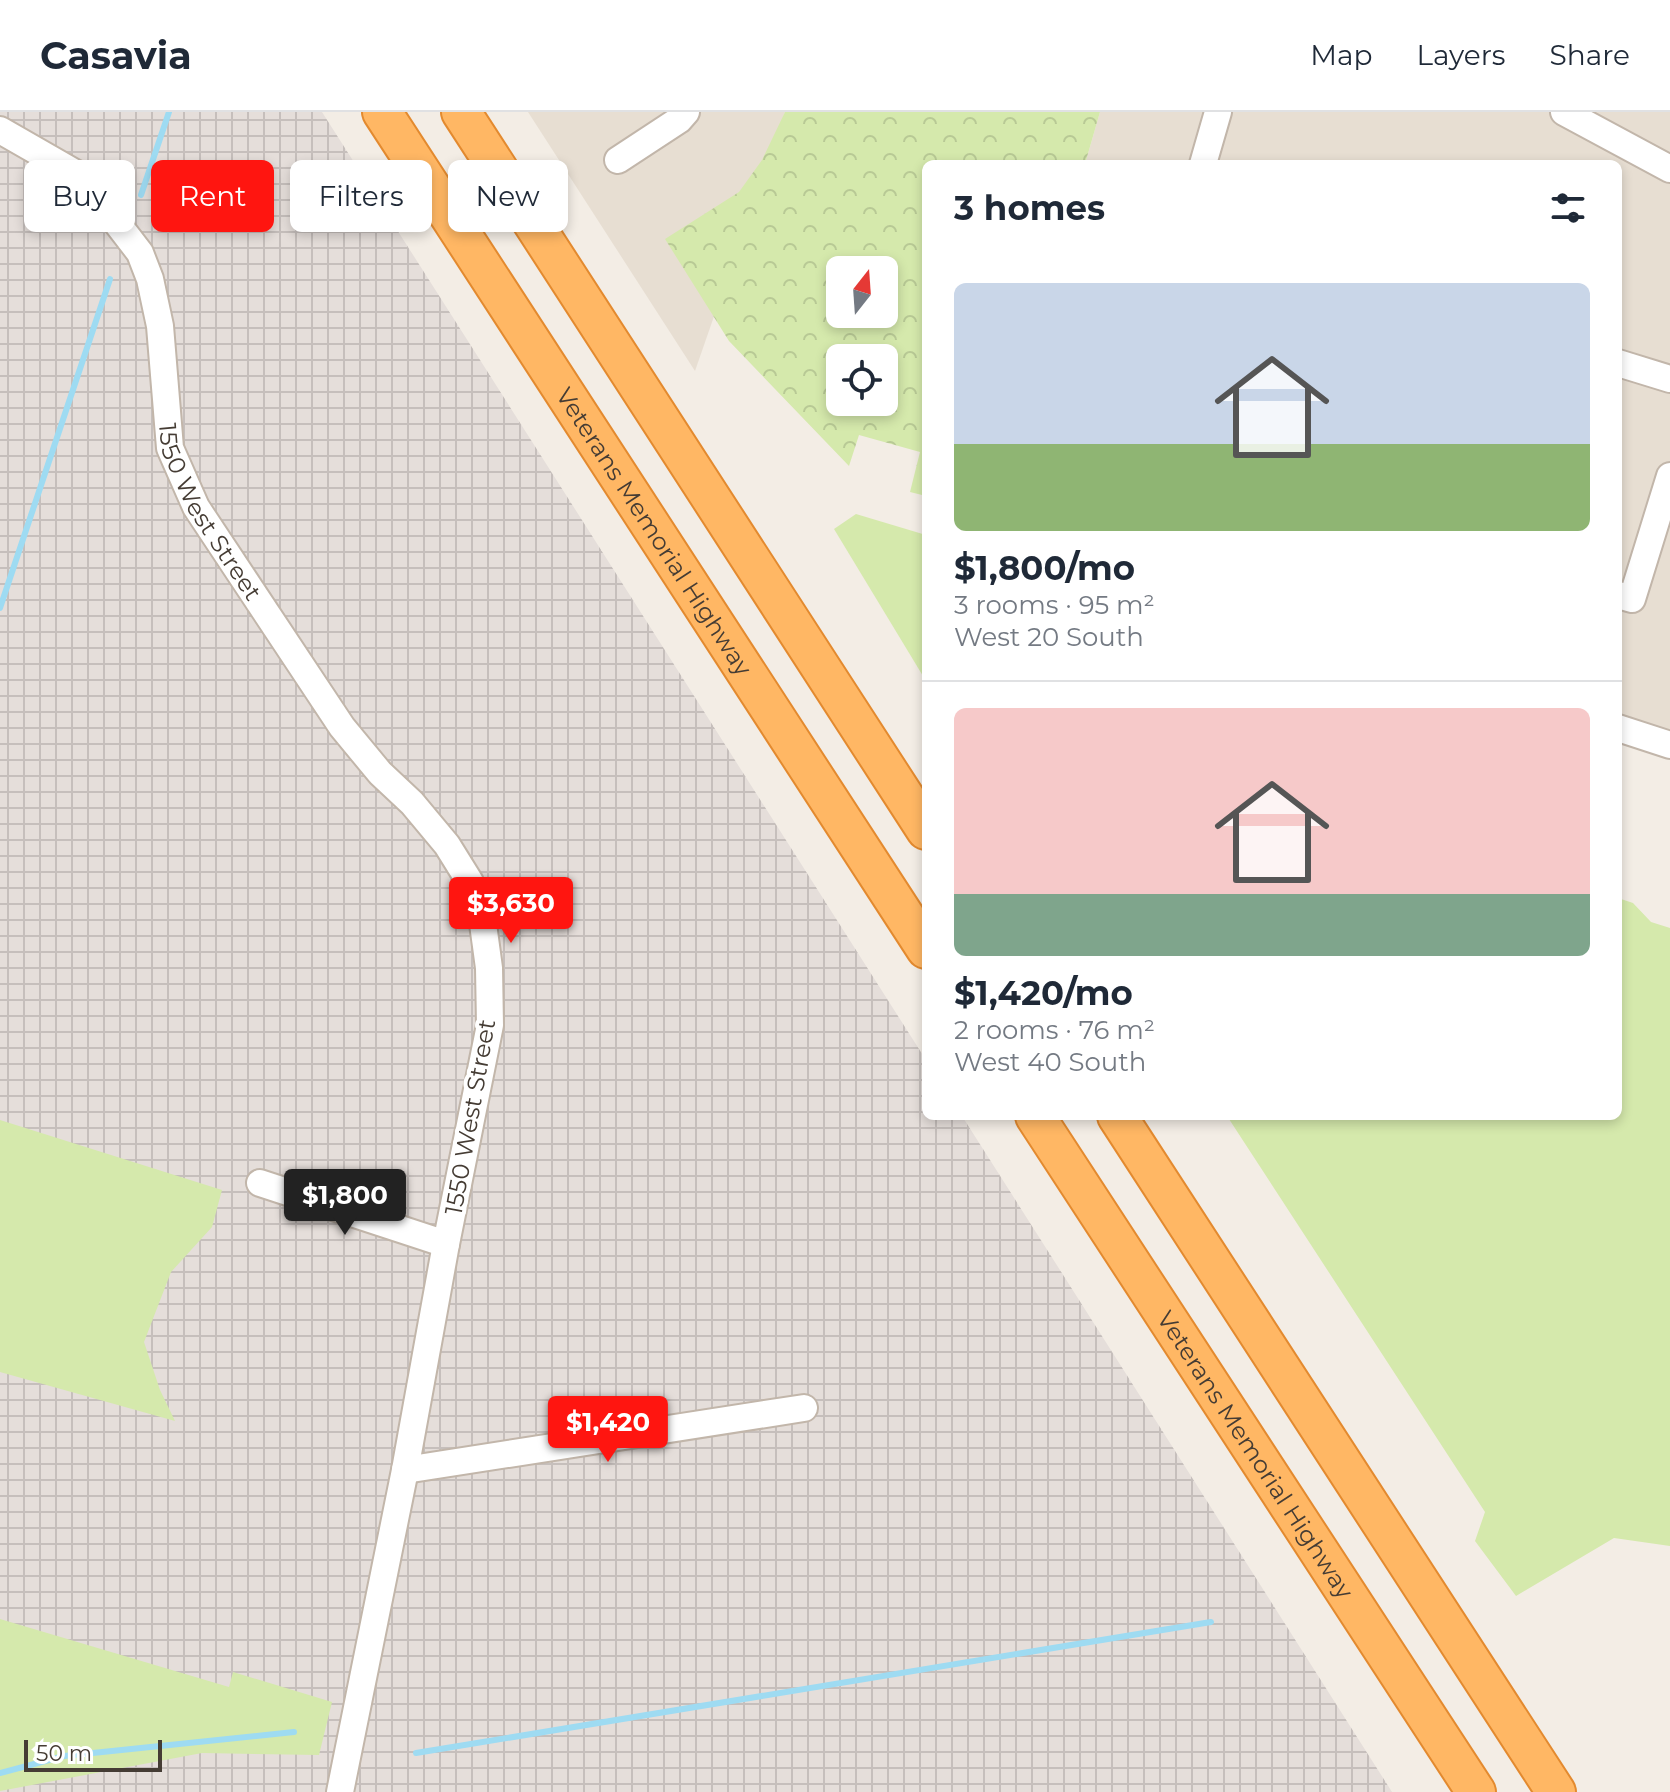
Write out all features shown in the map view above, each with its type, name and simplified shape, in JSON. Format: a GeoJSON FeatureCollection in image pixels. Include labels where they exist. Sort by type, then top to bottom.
{"type":"FeatureCollection","features":[{"type":"Feature","properties":{"kind":"highway","name":"Veterans Memorial Highway"},"geometry":{"type":"LineString","coordinates":[[382,112],[922,943]]}},
{"type":"Feature","properties":{"kind":"highway"},"geometry":{"type":"LineString","coordinates":[[461,112],[922,824]]}},
{"type":"Feature","properties":{"kind":"highway","name":"Veterans Memorial Highway"},"geometry":{"type":"LineString","coordinates":[[1038,1120],[1476,1792]]}},
{"type":"Feature","properties":{"kind":"highway"},"geometry":{"type":"LineString","coordinates":[[1120,1120],[1556,1792]]}},
{"type":"Feature","properties":{"kind":"street"},"geometry":{"type":"LineString","coordinates":[[618,160],[679,120],[686,112]]}},
{"type":"Feature","properties":{"kind":"street"},"geometry":{"type":"LineString","coordinates":[[1204,160],[1218,112]]}},
{"type":"Feature","properties":{"kind":"street"},"geometry":{"type":"LineString","coordinates":[[1564,112],[1670,169]]}},
{"type":"Feature","properties":{"kind":"street","name":"1550 West Street"},"geometry":{"type":"LineString","coordinates":[[0,130],[75,173],[140,253],[150,279],[160,326],[170,448],[196,507],[342,727],[380,773],[412,803],[439,835],[470,882],[483,924],[489,968],[490,1025],[340,1792]]}},
{"type":"Feature","properties":{"kind":"street"},"geometry":{"type":"LineString","coordinates":[[1622,364],[1670,379]]}},
{"type":"Feature","properties":{"kind":"street"},"geometry":{"type":"LineString","coordinates":[[1625,597],[1670,476]]}},
{"type":"Feature","properties":{"kind":"street"},"geometry":{"type":"LineString","coordinates":[[1622,729],[1670,745]]}},
{"type":"Feature","properties":{"kind":"street"},"geometry":{"type":"LineString","coordinates":[[260,1183],[446,1244]]}},
{"type":"Feature","properties":{"kind":"street"},"geometry":{"type":"LineString","coordinates":[[405,1470],[804,1408]]}},
{"type":"Feature","properties":{"kind":"shaded area"},"geometry":{"type":"Polygon","coordinates":[[[0,112],[322,112],[353,160],[290,160],[290,232],[398,232],[922,1054],[922,1120],[965,1120],[1392,1792],[0,1792],[0,112]]]}},
{"type":"Feature","properties":{"kind":"shaded area"},"geometry":{"type":"Polygon","coordinates":[[[528,112],[785,112],[695,371],[568,174],[568,160],[559,160],[528,112]]]}},
{"type":"Feature","properties":{"kind":"shaded area"},"geometry":{"type":"Polygon","coordinates":[[[1100,112],[1670,112],[1670,730],[1622,715],[1622,160],[1086,160],[1100,112]]]}},
{"type":"Feature","properties":{"kind":"green space"},"geometry":{"type":"Polygon","coordinates":[[[785,112],[1100,112],[1086,160],[922,160],[922,495],[910,492],[920,452],[859,435],[849,466],[729,341],[665,239],[739,192],[762,160],[785,112]]]}},
{"type":"Feature","properties":{"kind":"green space"},"geometry":{"type":"Polygon","coordinates":[[[856,514],[922,534],[922,674],[834,529],[856,514]]]}},
{"type":"Feature","properties":{"kind":"green space"},"geometry":{"type":"Polygon","coordinates":[[[1622,899],[1633,903],[1651,922],[1670,928],[1670,1546],[1614,1538],[1516,1596],[1475,1541],[1485,1512],[1230,1120],[1622,1120],[1622,899]]]}},
{"type":"Feature","properties":{"kind":"green space"},"geometry":{"type":"Polygon","coordinates":[[[0,1120],[222,1190],[212,1227],[171,1272],[144,1342],[160,1390],[175,1421],[0,1372],[0,1120]]]}},
{"type":"Feature","properties":{"kind":"green space"},"geometry":{"type":"Polygon","coordinates":[[[0,1619],[229,1687],[233,1672],[332,1702],[319,1755],[202,1753],[0,1791],[0,1619]]]}},
{"type":"Feature","properties":{"kind":"waterway"},"geometry":{"type":"LineString","coordinates":[[141,195],[169,112]]}},
{"type":"Feature","properties":{"kind":"waterway"},"geometry":{"type":"LineString","coordinates":[[0,608],[110,279]]}},
{"type":"Feature","properties":{"kind":"waterway"},"geometry":{"type":"LineString","coordinates":[[416,1753],[1211,1622]]}},
{"type":"Feature","properties":{"kind":"waterway"},"geometry":{"type":"LineString","coordinates":[[0,1773],[64,1756],[294,1732]]}}]}
